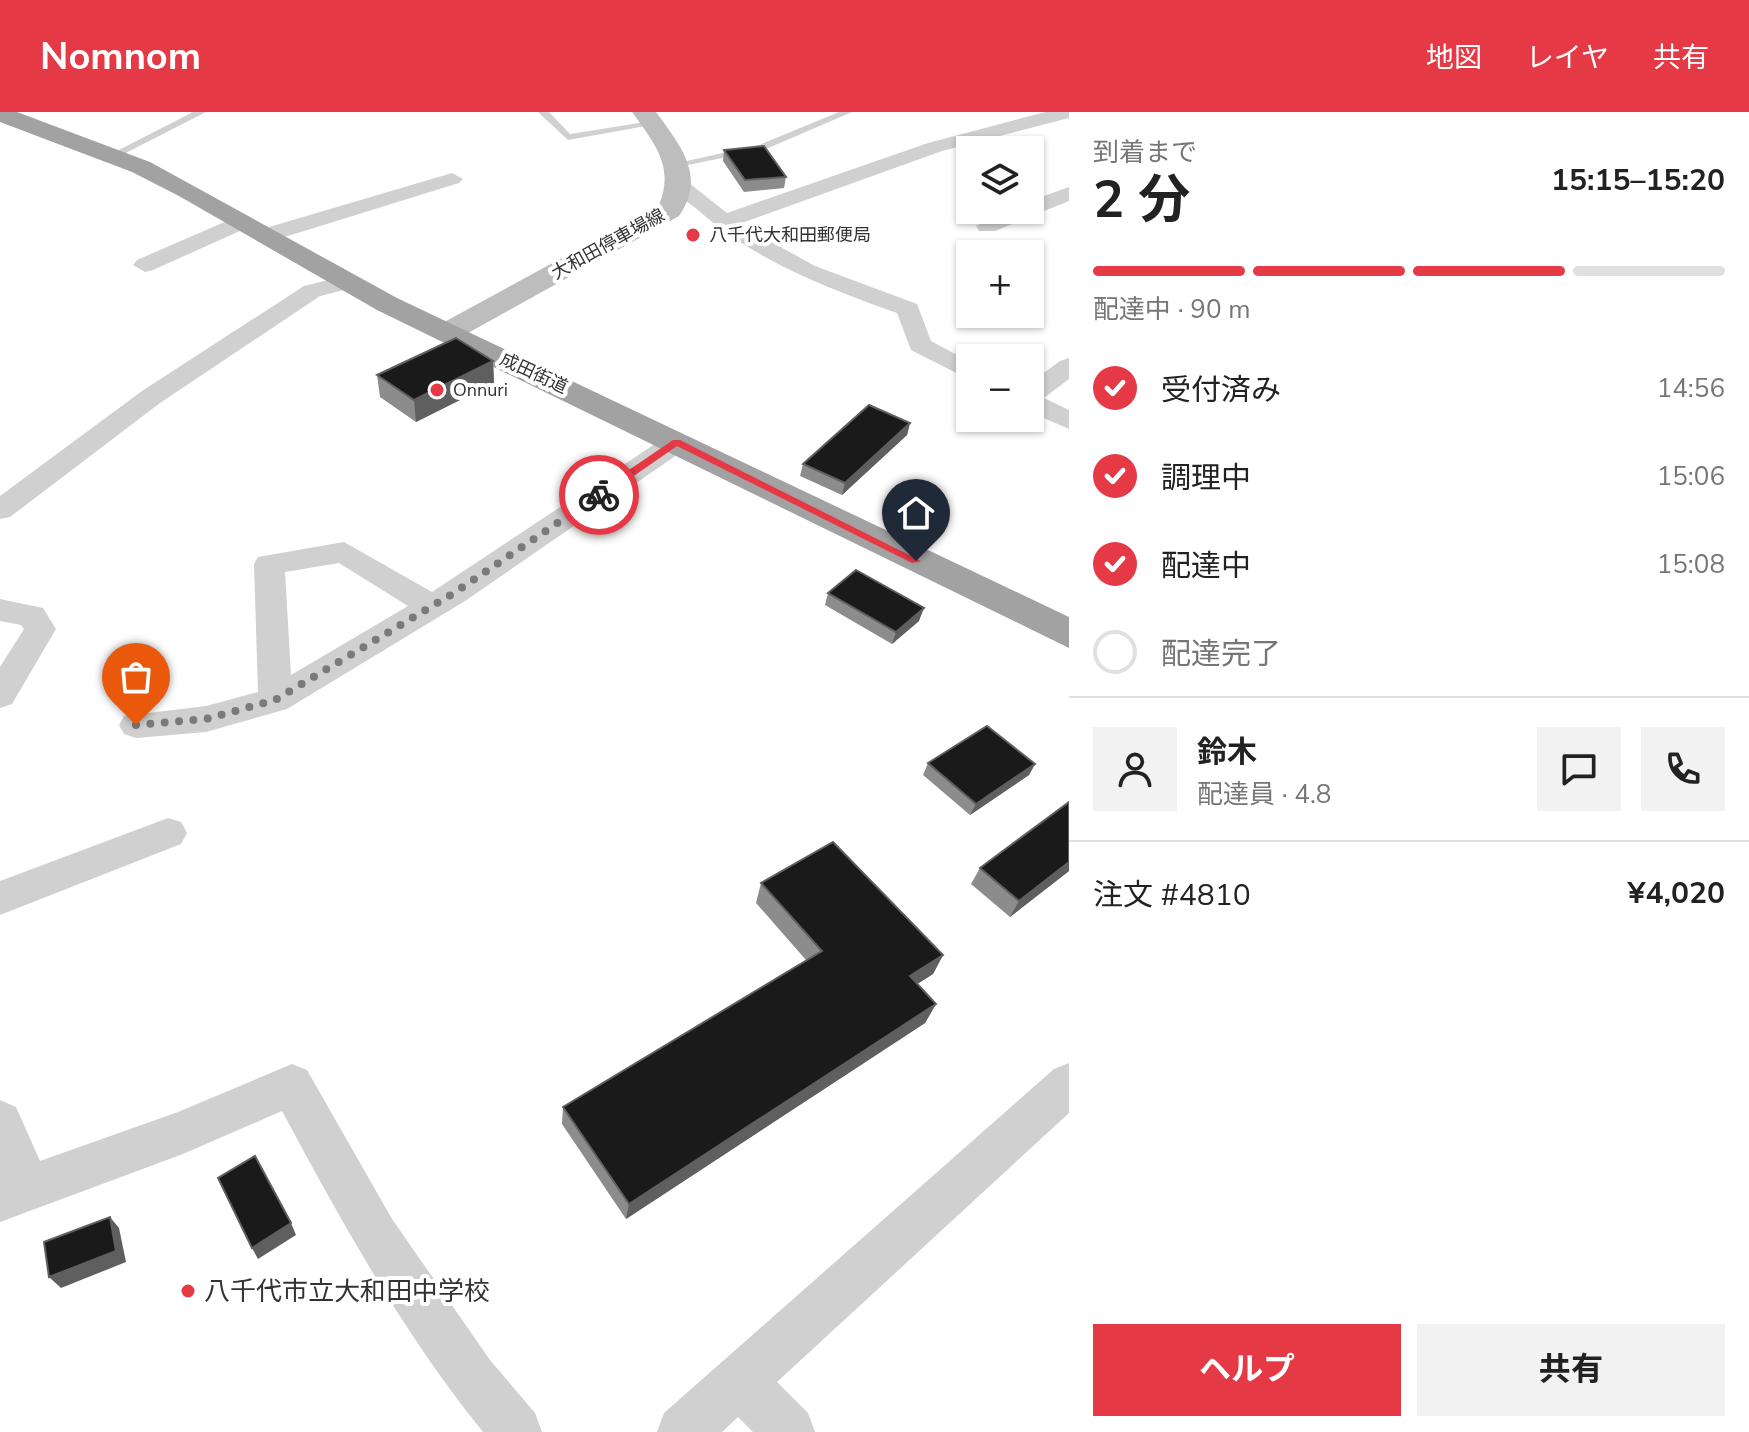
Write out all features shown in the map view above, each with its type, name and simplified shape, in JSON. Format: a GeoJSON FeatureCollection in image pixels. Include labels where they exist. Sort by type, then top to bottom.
{"type":"FeatureCollection","features":[{"type":"Feature","properties":{"kind":"highway","name":"成田街道"},"geometry":{"type":"LineString","coordinates":[[0,114],[112,156],[188,190],[348,282],[1069,634]]}},
{"type":"Feature","properties":{"kind":"main road"},"geometry":{"type":"LineString","coordinates":[[648,118],[680,176]]}},
{"type":"Feature","properties":{"kind":"main road","name":"大和田停車場線"},"geometry":{"type":"LineString","coordinates":[[448,332],[670,210],[680,176]]}},
{"type":"Feature","properties":{"kind":"street"},"geometry":{"type":"LineString","coordinates":[[726,221],[935,147],[1038,116],[1068,112]]}},
{"type":"Feature","properties":{"kind":"street"},"geometry":{"type":"LineString","coordinates":[[1038,116],[1069,128]]}},
{"type":"Feature","properties":{"kind":"street"},"geometry":{"type":"LineString","coordinates":[[680,176],[745,239],[799,270],[908,309],[920,345],[956,364]]}},
{"type":"Feature","properties":{"kind":"street"},"geometry":{"type":"LineString","coordinates":[[145,265],[255,228],[452,179]]}},
{"type":"Feature","properties":{"kind":"street"},"geometry":{"type":"LineString","coordinates":[[1044,203],[1069,193]]}},
{"type":"Feature","properties":{"kind":"street"},"geometry":{"type":"LineString","coordinates":[[987,226],[992,224]]}},
{"type":"Feature","properties":{"kind":"street"},"geometry":{"type":"LineString","coordinates":[[0,510],[151,397],[312,291],[348,282]]}},
{"type":"Feature","properties":{"kind":"street"},"geometry":{"type":"LineString","coordinates":[[1044,387],[1069,366]]}},
{"type":"Feature","properties":{"kind":"street"},"geometry":{"type":"LineString","coordinates":[[1044,406],[1069,421]]}},
{"type":"Feature","properties":{"kind":"street"},"geometry":{"type":"LineString","coordinates":[[136,725],[206,719],[275,700],[432,606],[677,442]]}},
{"type":"Feature","properties":{"kind":"street"},"geometry":{"type":"LineString","coordinates":[[275,700],[269,564],[344,552],[432,606]]}},
{"type":"Feature","properties":{"kind":"street"},"geometry":{"type":"LineString","coordinates":[[0,610],[32,616],[40,629],[0,695]]}},
{"type":"Feature","properties":{"kind":"street"},"geometry":{"type":"LineString","coordinates":[[0,898],[168,833]]}},
{"type":"Feature","properties":{"kind":"street"},"geometry":{"type":"LineString","coordinates":[[683,1432],[1069,1084]]}},
{"type":"Feature","properties":{"kind":"street"},"geometry":{"type":"LineString","coordinates":[[0,1122],[14,1194],[183,1132],[292,1085],[375,1236],[472,1378],[516,1432]]}},
{"type":"Feature","properties":{"kind":"street"},"geometry":{"type":"LineString","coordinates":[[741,1382],[789,1432]]}},
{"type":"Feature","properties":{"kind":"lane"},"geometry":{"type":"LineString","coordinates":[[112,156],[201,112]]}},
{"type":"Feature","properties":{"kind":"lane"},"geometry":{"type":"LineString","coordinates":[[543,112],[568,137],[648,118]]}},
{"type":"Feature","properties":{"kind":"lane"},"geometry":{"type":"LineString","coordinates":[[680,176],[847,112]]}},
{"type":"Feature","properties":{"kind":"building"},"geometry":{"type":"Polygon","coordinates":[[[764,146],[786,177],[745,180],[724,150],[764,146]]]}},
{"type":"Feature","properties":{"kind":"building"},"geometry":{"type":"Polygon","coordinates":[[[456,338],[493,361],[414,400],[377,375],[456,338]]]}},
{"type":"Feature","properties":{"kind":"building"},"geometry":{"type":"Polygon","coordinates":[[[869,405],[910,423],[845,483],[803,464],[869,405]]]}},
{"type":"Feature","properties":{"kind":"building"},"geometry":{"type":"Polygon","coordinates":[[[856,570],[924,608],[896,632],[828,593],[856,570]]]}},
{"type":"Feature","properties":{"kind":"building"},"geometry":{"type":"Polygon","coordinates":[[[987,726],[1035,764],[976,804],[928,763],[987,726]]]}},
{"type":"Feature","properties":{"kind":"building"},"geometry":{"type":"Polygon","coordinates":[[[1069,802],[1069,862],[1019,901],[980,868],[1069,802]]]}},
{"type":"Feature","properties":{"kind":"building"},"geometry":{"type":"Polygon","coordinates":[[[833,842],[943,955],[910,976],[936,1004],[629,1204],[563,1107],[822,951],[761,883],[833,842]]]}},
{"type":"Feature","properties":{"kind":"building"},"geometry":{"type":"Polygon","coordinates":[[[255,1156],[291,1223],[252,1248],[218,1178],[255,1156]]]}},
{"type":"Feature","properties":{"kind":"building"},"geometry":{"type":"Polygon","coordinates":[[[110,1217],[116,1251],[49,1277],[44,1242],[110,1217]]]}},
{"type":"Feature","properties":{"kind":"way so far"},"geometry":{"type":"LineString","coordinates":[[136,725],[206,719],[275,700],[454,593],[599,495]]}},
{"type":"Feature","properties":{"kind":"place","name":"八千代大和田郵便局"},"geometry":{"type":"Point","coordinates":[693,235]}},
{"type":"Feature","properties":{"kind":"place","name":"Onnuri"},"geometry":{"type":"Point","coordinates":[437,390]}},
{"type":"Feature","properties":{"kind":"place","name":"八千代市立大和田中学校"},"geometry":{"type":"Point","coordinates":[188,1291]}},
{"type":"Feature","properties":{"kind":"route"},"geometry":{"type":"LineString","coordinates":[[599,495],[677,442],[916,561]]}}]}
